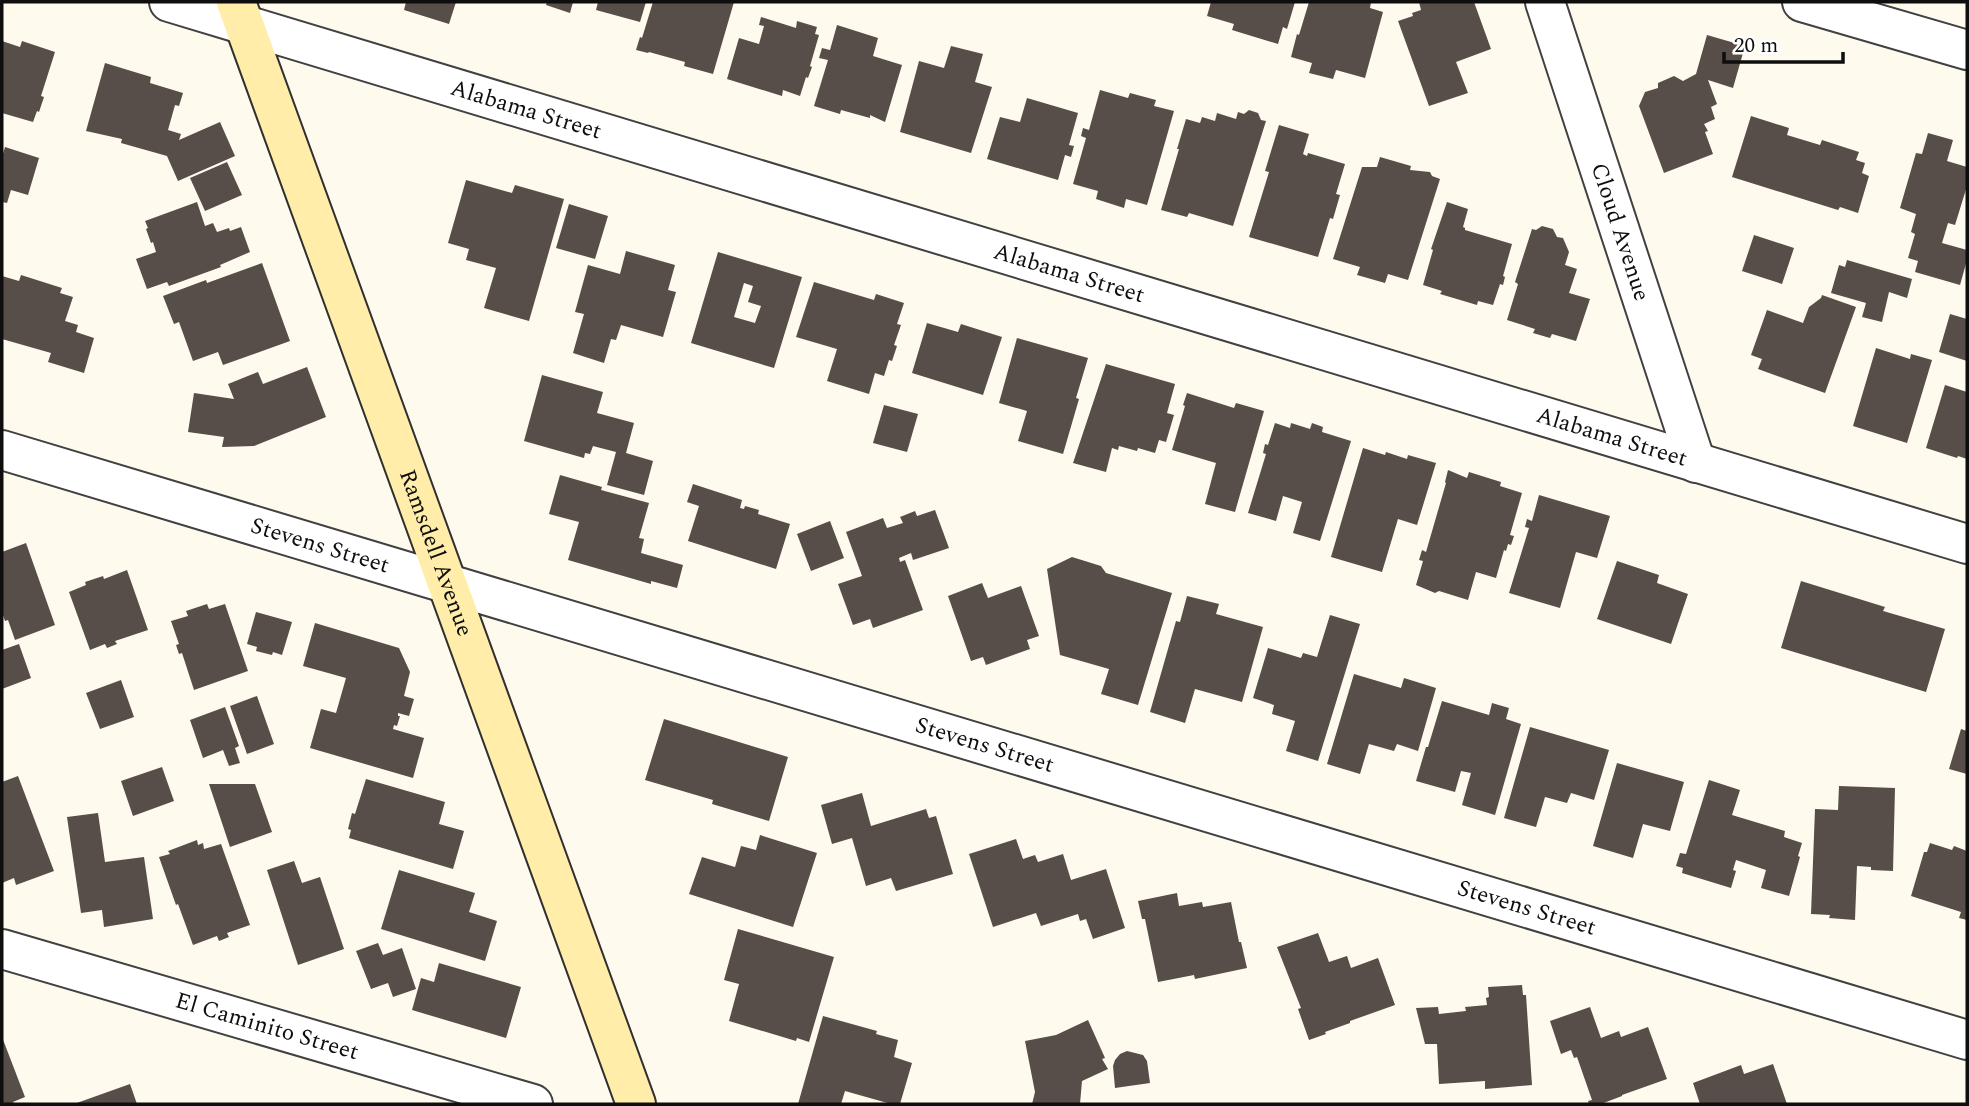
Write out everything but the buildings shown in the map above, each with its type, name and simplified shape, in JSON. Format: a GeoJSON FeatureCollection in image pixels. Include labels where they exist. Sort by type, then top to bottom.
{"type":"FeatureCollection","features":[{"type":"Feature","properties":{"kind":"street","name":"Alabama Street"},"geometry":{"type":"LineString","coordinates":[[169,2],[239,13],[1696,463],[1967,544]]}},
{"type":"Feature","properties":{"kind":"street","name":"Cloud Avenue"},"geometry":{"type":"LineString","coordinates":[[1545,2],[1696,463]]}},
{"type":"Feature","properties":{"kind":"street"},"geometry":{"type":"LineString","coordinates":[[1801,2],[1967,50]]}},
{"type":"Feature","properties":{"kind":"street","name":"Ramsdell Avenue"},"geometry":{"type":"LineString","coordinates":[[239,13],[636,1104]]}},
{"type":"Feature","properties":{"kind":"street","name":"Stevens Street"},"geometry":{"type":"LineString","coordinates":[[2,450],[1967,1040]]}},
{"type":"Feature","properties":{"kind":"street","name":"El Caminito Street"},"geometry":{"type":"LineString","coordinates":[[2,949],[533,1104]]}}]}
